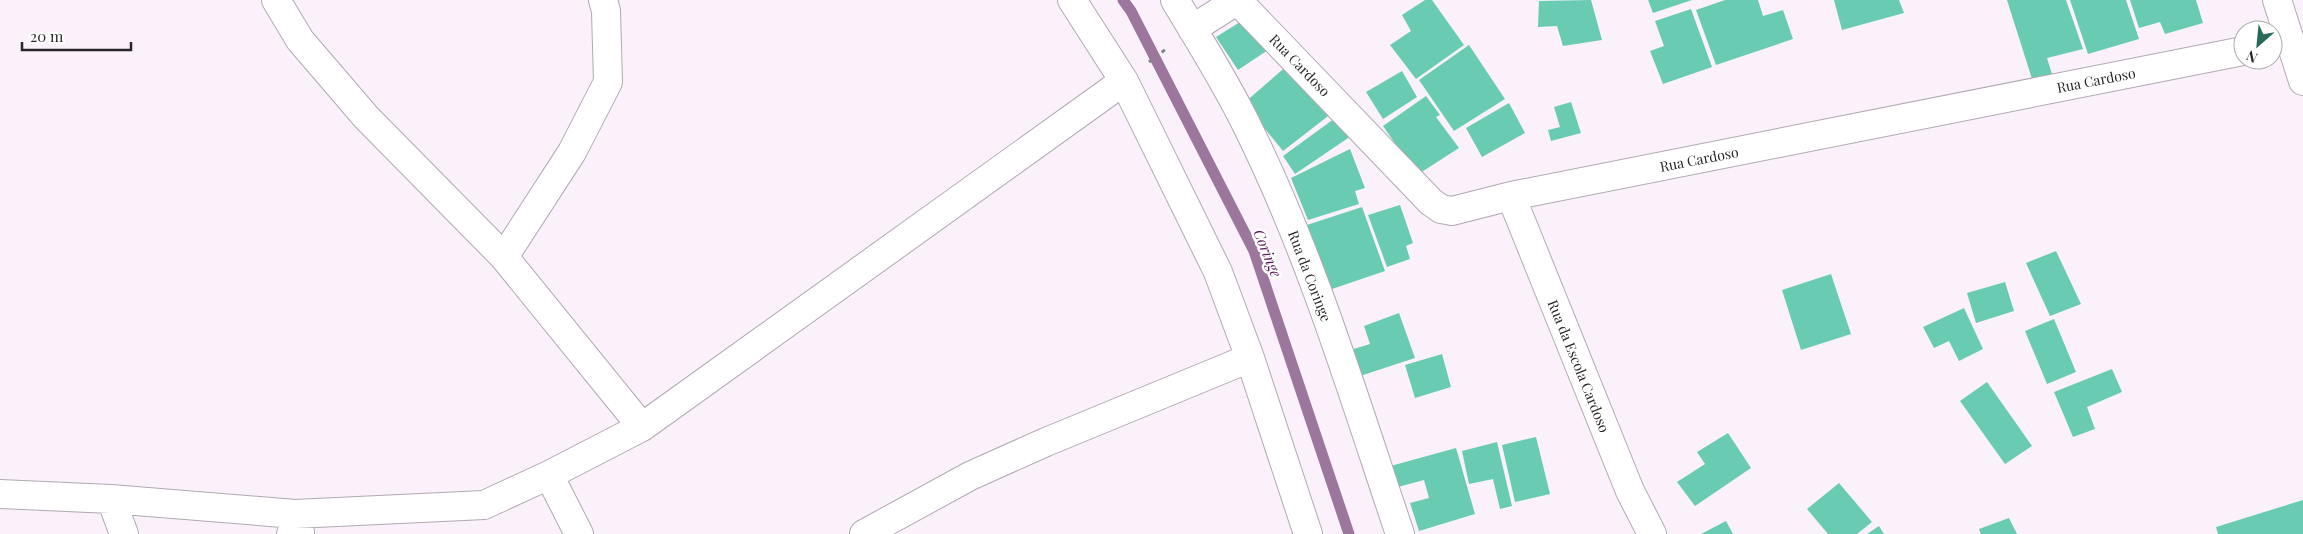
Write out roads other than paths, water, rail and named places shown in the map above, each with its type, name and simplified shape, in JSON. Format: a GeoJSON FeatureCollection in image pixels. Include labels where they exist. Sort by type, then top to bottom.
{"type":"FeatureCollection","features":[{"type":"Feature","properties":{"kind":"street"},"geometry":{"type":"LineString","coordinates":[[276,0],[300,40],[366,116],[504,257],[642,427]]}},
{"type":"Feature","properties":{"kind":"street"},"geometry":{"type":"LineString","coordinates":[[504,257],[572,152],[608,82],[606,11],[603,0]]}},
{"type":"Feature","properties":{"kind":"street"},"geometry":{"type":"LineString","coordinates":[[1072,0],[1124,80],[1218,272],[1250,358],[1308,534]]}},
{"type":"Feature","properties":{"kind":"street","name":"Rua da Coringe"},"geometry":{"type":"LineString","coordinates":[[1175,0],[1248,127],[1298,240],[1346,372],[1400,534]]}},
{"type":"Feature","properties":{"kind":"street"},"geometry":{"type":"LineString","coordinates":[[1192,29],[1238,0]]}},
{"type":"Feature","properties":{"kind":"street","name":"Rua Cardoso"},"geometry":{"type":"LineString","coordinates":[[1238,0],[1431,202],[1441,209],[1452,211],[1511,196],[2233,53]]}},
{"type":"Feature","properties":{"kind":"street"},"geometry":{"type":"LineString","coordinates":[[2277,0],[2279,20]]}},
{"type":"Feature","properties":{"kind":"street"},"geometry":{"type":"LineString","coordinates":[[2283,45],[2303,81]]}},
{"type":"Feature","properties":{"kind":"street"},"geometry":{"type":"LineString","coordinates":[[0,494],[111,499],[297,528],[484,505],[549,476],[642,427],[1124,80]]}},
{"type":"Feature","properties":{"kind":"street","name":"Rua da Escola Cardoso"},"geometry":{"type":"LineString","coordinates":[[1511,196],[1630,491],[1652,534]]}},
{"type":"Feature","properties":{"kind":"street"},"geometry":{"type":"LineString","coordinates":[[864,534],[970,476],[1250,358]]}},
{"type":"Feature","properties":{"kind":"street"},"geometry":{"type":"LineString","coordinates":[[549,476],[579,534]]}},
{"type":"Feature","properties":{"kind":"street"},"geometry":{"type":"LineString","coordinates":[[111,499],[124,534]]}},
{"type":"Feature","properties":{"kind":"waterway","name":"Coringe"},"geometry":{"type":"LineString","coordinates":[[1123,0],[1131,11],[1254,251],[1349,534]]}}]}
